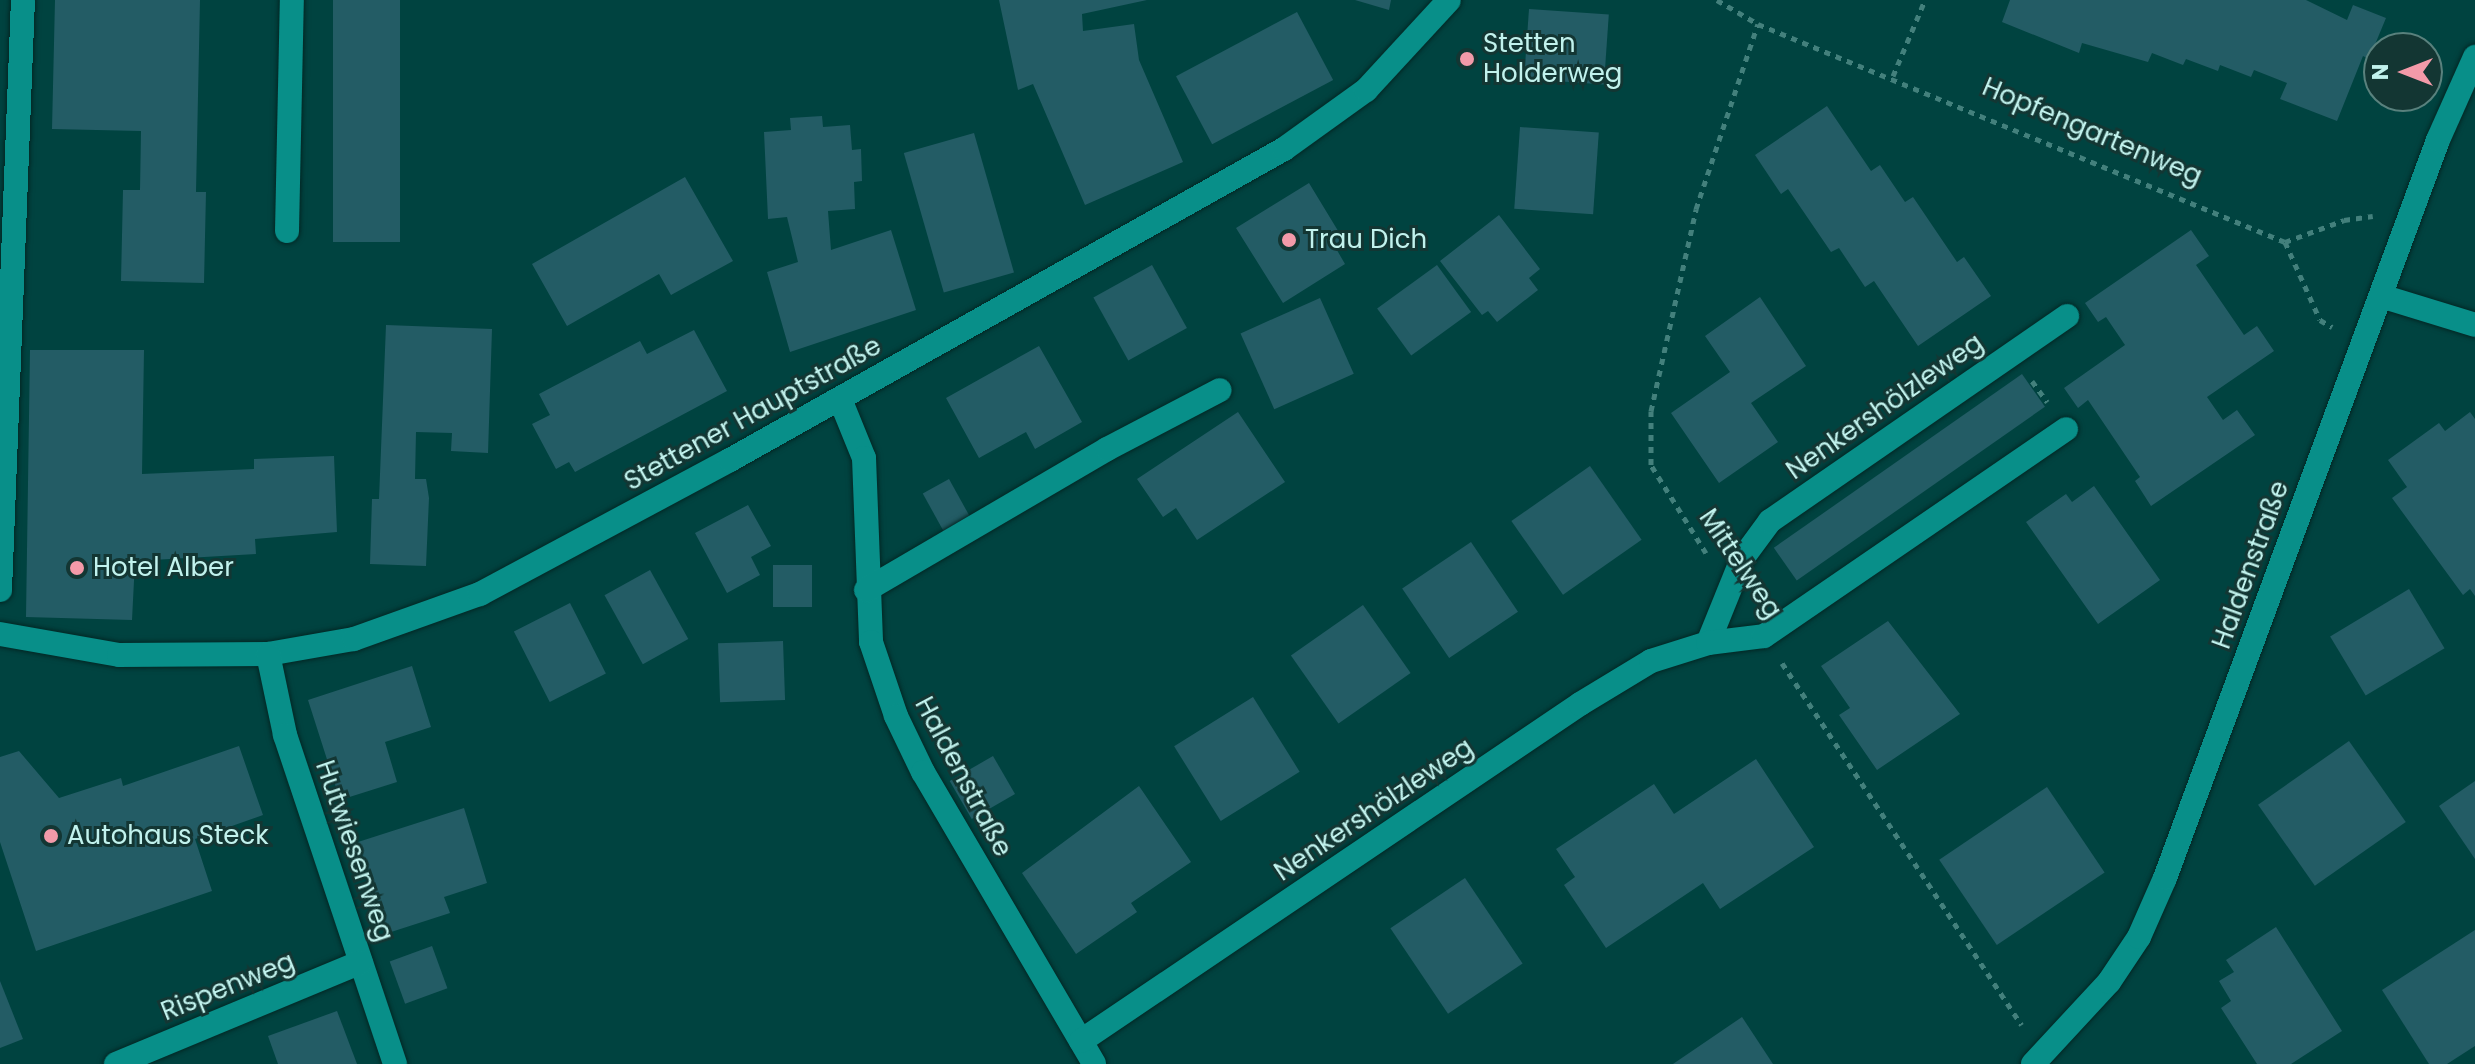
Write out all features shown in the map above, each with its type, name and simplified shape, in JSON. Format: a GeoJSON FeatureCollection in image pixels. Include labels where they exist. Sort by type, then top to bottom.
{"type":"FeatureCollection","features":[{"type":"Feature","properties":{"kind":"street"},"geometry":{"type":"LineString","coordinates":[[0,590],[23,0]]}},
{"type":"Feature","properties":{"kind":"street"},"geometry":{"type":"LineString","coordinates":[[287,231],[292,0]]}},
{"type":"Feature","properties":{"kind":"street","name":"Stettener Hauptstraße"},"geometry":{"type":"LineString","coordinates":[[0,634],[119,655],[268,654],[354,639],[480,594],[840,399],[1329,120],[1366,90],[1449,0]]}},
{"type":"Feature","properties":{"kind":"street","name":"Haldenstraße"},"geometry":{"type":"LineString","coordinates":[[2038,1060],[2109,982],[2139,937],[2410,214],[2475,57]]}},
{"type":"Feature","properties":{"kind":"street"},"geometry":{"type":"LineString","coordinates":[[2381,296],[2475,325]]}},
{"type":"Feature","properties":{"kind":"street","name":"Nenkershölzleweg"},"geometry":{"type":"LineString","coordinates":[[1708,643],[1729,588],[1770,521],[2067,316]]}},
{"type":"Feature","properties":{"kind":"street"},"geometry":{"type":"LineString","coordinates":[[866,590],[1107,449],[1220,390]]}},
{"type":"Feature","properties":{"kind":"street","name":"Haldenstraße"},"geometry":{"type":"LineString","coordinates":[[840,399],[864,458],[866,590],[871,642],[910,744],[1094,1064]]}},
{"type":"Feature","properties":{"kind":"street","name":"Nenkershölzleweg"},"geometry":{"type":"LineString","coordinates":[[1081,1041],[1580,704],[1651,661],[1708,643],[1764,636],[2066,429]]}},
{"type":"Feature","properties":{"kind":"street","name":"Hutwiesenweg"},"geometry":{"type":"LineString","coordinates":[[268,654],[285,735],[395,1064]]}},
{"type":"Feature","properties":{"kind":"street","name":"Rispenweg"},"geometry":{"type":"LineString","coordinates":[[116,1064],[361,962]]}},
{"type":"Feature","properties":{"kind":"path","name":"Hopfengartenweg"},"geometry":{"type":"LineString","coordinates":[[1717,0],[1758,24],[1893,76],[2285,242]]}},
{"type":"Feature","properties":{"kind":"path"},"geometry":{"type":"LineString","coordinates":[[1893,76],[1925,0]]}},
{"type":"Feature","properties":{"kind":"path","name":"Mittelweg"},"geometry":{"type":"LineString","coordinates":[[1729,588],[1651,465],[1651,411],[1696,209],[1758,24]]}},
{"type":"Feature","properties":{"kind":"path"},"geometry":{"type":"LineString","coordinates":[[2362,346],[2320,320],[2285,242],[2344,220],[2410,214]]}},
{"type":"Feature","properties":{"kind":"path"},"geometry":{"type":"LineString","coordinates":[[2012,352],[2066,429]]}},
{"type":"Feature","properties":{"kind":"path","name":"Mittelweg"},"geometry":{"type":"LineString","coordinates":[[1764,636],[2038,1060]]}},
{"type":"Feature","properties":{"kind":"building"},"geometry":{"type":"Polygon","coordinates":[[[55,0],[200,0],[196,192],[206,192],[204,283],[121,281],[123,190],[140,190],[141,131],[52,129],[55,0]]]}},
{"type":"Feature","properties":{"kind":"building"},"geometry":{"type":"Polygon","coordinates":[[[333,0],[400,0],[400,242],[333,242],[333,0]]]}},
{"type":"Feature","properties":{"kind":"building"},"geometry":{"type":"Polygon","coordinates":[[[999,0],[1147,0],[1082,14],[1083,31],[1134,24],[1139,60],[1183,162],[1085,205],[1033,84],[1018,90],[999,0]]]}},
{"type":"Feature","properties":{"kind":"building"},"geometry":{"type":"Polygon","coordinates":[[[1355,0],[1391,0],[1389,10],[1355,0]]]}},
{"type":"Feature","properties":{"kind":"building"},"geometry":{"type":"Polygon","coordinates":[[[2010,0],[2306,0],[2347,20],[2353,5],[2386,18],[2380,32],[2363,32],[2363,56],[2337,121],[2280,99],[2287,83],[2254,70],[2251,77],[2220,65],[2218,71],[2186,59],[2183,65],[2152,53],[2148,62],[2082,43],[2079,53],[2002,22],[2010,0]]]}},
{"type":"Feature","properties":{"kind":"building"},"geometry":{"type":"Polygon","coordinates":[[[1529,9],[1609,15],[1604,84],[1524,79],[1529,9]]]}},
{"type":"Feature","properties":{"kind":"building"},"geometry":{"type":"Polygon","coordinates":[[[1297,12],[1333,80],[1212,144],[1176,76],[1297,12]]]}},
{"type":"Feature","properties":{"kind":"building"},"geometry":{"type":"Polygon","coordinates":[[[1827,106],[1871,171],[1880,165],[1905,202],[1913,197],[1957,262],[1964,257],[1991,296],[1918,346],[1874,281],[1865,287],[1839,248],[1831,252],[1788,189],[1781,194],[1755,155],[1827,106]]]}},
{"type":"Feature","properties":{"kind":"building"},"geometry":{"type":"Polygon","coordinates":[[[822,116],[823,127],[850,125],[852,150],[861,149],[862,181],[854,182],[855,209],[828,211],[831,250],[891,230],[916,310],[790,352],[767,272],[798,262],[787,217],[768,219],[764,132],[791,130],[790,118],[822,116]]]}},
{"type":"Feature","properties":{"kind":"building"},"geometry":{"type":"Polygon","coordinates":[[[1520,127],[1599,133],[1593,214],[1514,209],[1520,127]]]}},
{"type":"Feature","properties":{"kind":"building"},"geometry":{"type":"Polygon","coordinates":[[[974,133],[1014,272],[944,293],[904,153],[974,133]]]}},
{"type":"Feature","properties":{"kind":"building"},"geometry":{"type":"Polygon","coordinates":[[[685,177],[733,261],[671,295],[659,274],[567,326],[532,264],[685,177]]]}},
{"type":"Feature","properties":{"kind":"building"},"geometry":{"type":"Polygon","coordinates":[[[1309,183],[1343,239],[1334,245],[1345,264],[1283,303],[1236,228],[1309,183]]]}},
{"type":"Feature","properties":{"kind":"building"},"geometry":{"type":"Polygon","coordinates":[[[1499,215],[1540,269],[1529,278],[1538,290],[1497,322],[1488,311],[1482,315],[1440,261],[1499,215]]]}},
{"type":"Feature","properties":{"kind":"building"},"geometry":{"type":"Polygon","coordinates":[[[2191,230],[2209,256],[2196,265],[2244,335],[2257,326],[2274,351],[2207,397],[2223,420],[2237,410],[2255,435],[2151,506],[2135,481],[2140,477],[2088,400],[2078,408],[2064,388],[2125,345],[2106,317],[2098,322],[2085,303],[2191,230]]]}},
{"type":"Feature","properties":{"kind":"building"},"geometry":{"type":"Polygon","coordinates":[[[1152,265],[1187,328],[1128,360],[1093,297],[1152,265]]]}},
{"type":"Feature","properties":{"kind":"building"},"geometry":{"type":"Polygon","coordinates":[[[1437,265],[1471,312],[1411,355],[1377,308],[1437,265]]]}},
{"type":"Feature","properties":{"kind":"building"},"geometry":{"type":"Polygon","coordinates":[[[1760,297],[1806,366],[1751,403],[1778,442],[1719,483],[1671,413],[1730,372],[1705,336],[1760,297]]]}},
{"type":"Feature","properties":{"kind":"building"},"geometry":{"type":"Polygon","coordinates":[[[1320,298],[1354,374],[1274,409],[1241,333],[1320,298]]]}},
{"type":"Feature","properties":{"kind":"building"},"geometry":{"type":"Polygon","coordinates":[[[386,325],[492,329],[488,453],[451,451],[452,433],[416,432],[415,479],[426,479],[429,498],[426,566],[370,564],[372,499],[379,499],[386,325]]]}},
{"type":"Feature","properties":{"kind":"building"},"geometry":{"type":"Polygon","coordinates":[[[694,330],[727,391],[575,472],[569,462],[556,469],[532,424],[550,415],[539,394],[640,341],[647,354],[694,330]]]}},
{"type":"Feature","properties":{"kind":"building"},"geometry":{"type":"Polygon","coordinates":[[[1039,346],[1082,422],[1035,449],[1026,432],[979,458],[946,398],[1039,346]]]}},
{"type":"Feature","properties":{"kind":"building"},"geometry":{"type":"Polygon","coordinates":[[[30,350],[144,350],[142,474],[254,469],[254,459],[334,456],[337,532],[255,539],[256,554],[135,561],[132,620],[26,617],[30,350]]]}},
{"type":"Feature","properties":{"kind":"building"},"geometry":{"type":"Polygon","coordinates":[[[2022,374],[2045,407],[1797,581],[1774,548],[2022,374]]]}},
{"type":"Feature","properties":{"kind":"building"},"geometry":{"type":"Polygon","coordinates":[[[1238,412],[1285,482],[1197,540],[1176,508],[1163,517],[1137,479],[1238,412]]]}},
{"type":"Feature","properties":{"kind":"building"},"geometry":{"type":"Polygon","coordinates":[[[2470,412],[2475,419],[2475,596],[2470,589],[2463,595],[2392,498],[2407,487],[2388,460],[2439,423],[2445,431],[2470,412]]]}},
{"type":"Feature","properties":{"kind":"building"},"geometry":{"type":"Polygon","coordinates":[[[1590,466],[1642,540],[1563,595],[1511,521],[1590,466]]]}},
{"type":"Feature","properties":{"kind":"building"},"geometry":{"type":"Polygon","coordinates":[[[949,479],[971,518],[945,533],[923,494],[949,479]]]}},
{"type":"Feature","properties":{"kind":"building"},"geometry":{"type":"Polygon","coordinates":[[[2094,486],[2160,580],[2098,624],[2026,522],[2066,494],[2072,502],[2094,486]]]}},
{"type":"Feature","properties":{"kind":"building"},"geometry":{"type":"Polygon","coordinates":[[[748,505],[771,546],[751,557],[760,575],[727,593],[695,533],[748,505]]]}},
{"type":"Feature","properties":{"kind":"building"},"geometry":{"type":"Polygon","coordinates":[[[1471,542],[1518,612],[1449,658],[1402,588],[1471,542]]]}},
{"type":"Feature","properties":{"kind":"building"},"geometry":{"type":"Polygon","coordinates":[[[773,565],[812,565],[812,607],[773,607],[773,565]]]}},
{"type":"Feature","properties":{"kind":"building"},"geometry":{"type":"Polygon","coordinates":[[[650,570],[688,639],[643,664],[605,595],[650,570]]]}},
{"type":"Feature","properties":{"kind":"building"},"geometry":{"type":"Polygon","coordinates":[[[2409,589],[2445,648],[2366,696],[2330,636],[2409,589]]]}},
{"type":"Feature","properties":{"kind":"building"},"geometry":{"type":"Polygon","coordinates":[[[570,603],[606,673],[550,702],[514,632],[570,603]]]}},
{"type":"Feature","properties":{"kind":"building"},"geometry":{"type":"Polygon","coordinates":[[[1363,605],[1411,673],[1339,723],[1291,655],[1363,605]]]}},
{"type":"Feature","properties":{"kind":"building"},"geometry":{"type":"Polygon","coordinates":[[[1888,621],[1960,714],[1877,770],[1839,715],[1850,708],[1821,666],[1888,621]]]}},
{"type":"Feature","properties":{"kind":"building"},"geometry":{"type":"Polygon","coordinates":[[[783,641],[785,700],[720,702],[718,643],[783,641]]]}},
{"type":"Feature","properties":{"kind":"building"},"geometry":{"type":"Polygon","coordinates":[[[412,666],[431,727],[385,742],[397,782],[340,800],[308,700],[412,666]]]}},
{"type":"Feature","properties":{"kind":"building"},"geometry":{"type":"Polygon","coordinates":[[[1253,697],[1300,772],[1221,821],[1174,746],[1253,697]]]}},
{"type":"Feature","properties":{"kind":"building"},"geometry":{"type":"Polygon","coordinates":[[[2349,741],[2406,822],[2315,886],[2258,805],[2349,741]]]}},
{"type":"Feature","properties":{"kind":"building"},"geometry":{"type":"Polygon","coordinates":[[[239,746],[263,815],[195,839],[212,891],[36,951],[0,842],[0,757],[19,751],[59,798],[121,778],[123,786],[239,746]]]}},
{"type":"Feature","properties":{"kind":"building"},"geometry":{"type":"Polygon","coordinates":[[[993,756],[1015,794],[972,819],[950,781],[993,756]]]}},
{"type":"Feature","properties":{"kind":"building"},"geometry":{"type":"Polygon","coordinates":[[[1756,759],[1814,847],[1720,909],[1703,883],[1606,948],[1564,885],[1575,877],[1556,849],[1654,784],[1674,814],[1756,759]]]}},
{"type":"Feature","properties":{"kind":"building"},"geometry":{"type":"Polygon","coordinates":[[[2475,781],[2475,859],[2439,806],[2475,781]]]}},
{"type":"Feature","properties":{"kind":"building"},"geometry":{"type":"Polygon","coordinates":[[[1139,786],[1191,862],[1131,903],[1137,912],[1076,954],[1022,873],[1139,786]]]}},
{"type":"Feature","properties":{"kind":"building"},"geometry":{"type":"Polygon","coordinates":[[[2047,787],[2105,872],[1997,945],[1939,860],[2047,787]]]}},
{"type":"Feature","properties":{"kind":"building"},"geometry":{"type":"Polygon","coordinates":[[[464,808],[487,883],[444,897],[450,913],[388,933],[358,842],[464,808]]]}},
{"type":"Feature","properties":{"kind":"building"},"geometry":{"type":"Polygon","coordinates":[[[1465,878],[1523,963],[1448,1014],[1390,928],[1465,878]]]}},
{"type":"Feature","properties":{"kind":"building"},"geometry":{"type":"Polygon","coordinates":[[[2276,927],[2342,1031],[2291,1064],[2257,1064],[2221,1008],[2231,1001],[2219,981],[2234,972],[2226,960],[2276,927]]]}},
{"type":"Feature","properties":{"kind":"building"},"geometry":{"type":"Polygon","coordinates":[[[2475,930],[2475,1046],[2447,1064],[2429,1064],[2382,990],[2475,930]]]}},
{"type":"Feature","properties":{"kind":"building"},"geometry":{"type":"Polygon","coordinates":[[[432,946],[447,988],[405,1004],[390,961],[432,946]]]}},
{"type":"Feature","properties":{"kind":"building"},"geometry":{"type":"Polygon","coordinates":[[[0,981],[23,1039],[0,1048],[0,981]]]}},
{"type":"Feature","properties":{"kind":"building"},"geometry":{"type":"Polygon","coordinates":[[[337,1011],[357,1064],[278,1064],[268,1036],[337,1011]]]}},
{"type":"Feature","properties":{"kind":"building"},"geometry":{"type":"Polygon","coordinates":[[[1742,1017],[1773,1064],[1673,1064],[1742,1017]]]}},
{"type":"Feature","properties":{"kind":"place","name":"Stetten Holderweg"},"geometry":{"type":"Point","coordinates":[1467,59]}},
{"type":"Feature","properties":{"kind":"place","name":"Trau Dich"},"geometry":{"type":"Point","coordinates":[1289,240]}},
{"type":"Feature","properties":{"kind":"place","name":"Hotel Alber"},"geometry":{"type":"Point","coordinates":[77,568]}},
{"type":"Feature","properties":{"kind":"place","name":"Autohaus Steck"},"geometry":{"type":"Point","coordinates":[51,836]}}]}
